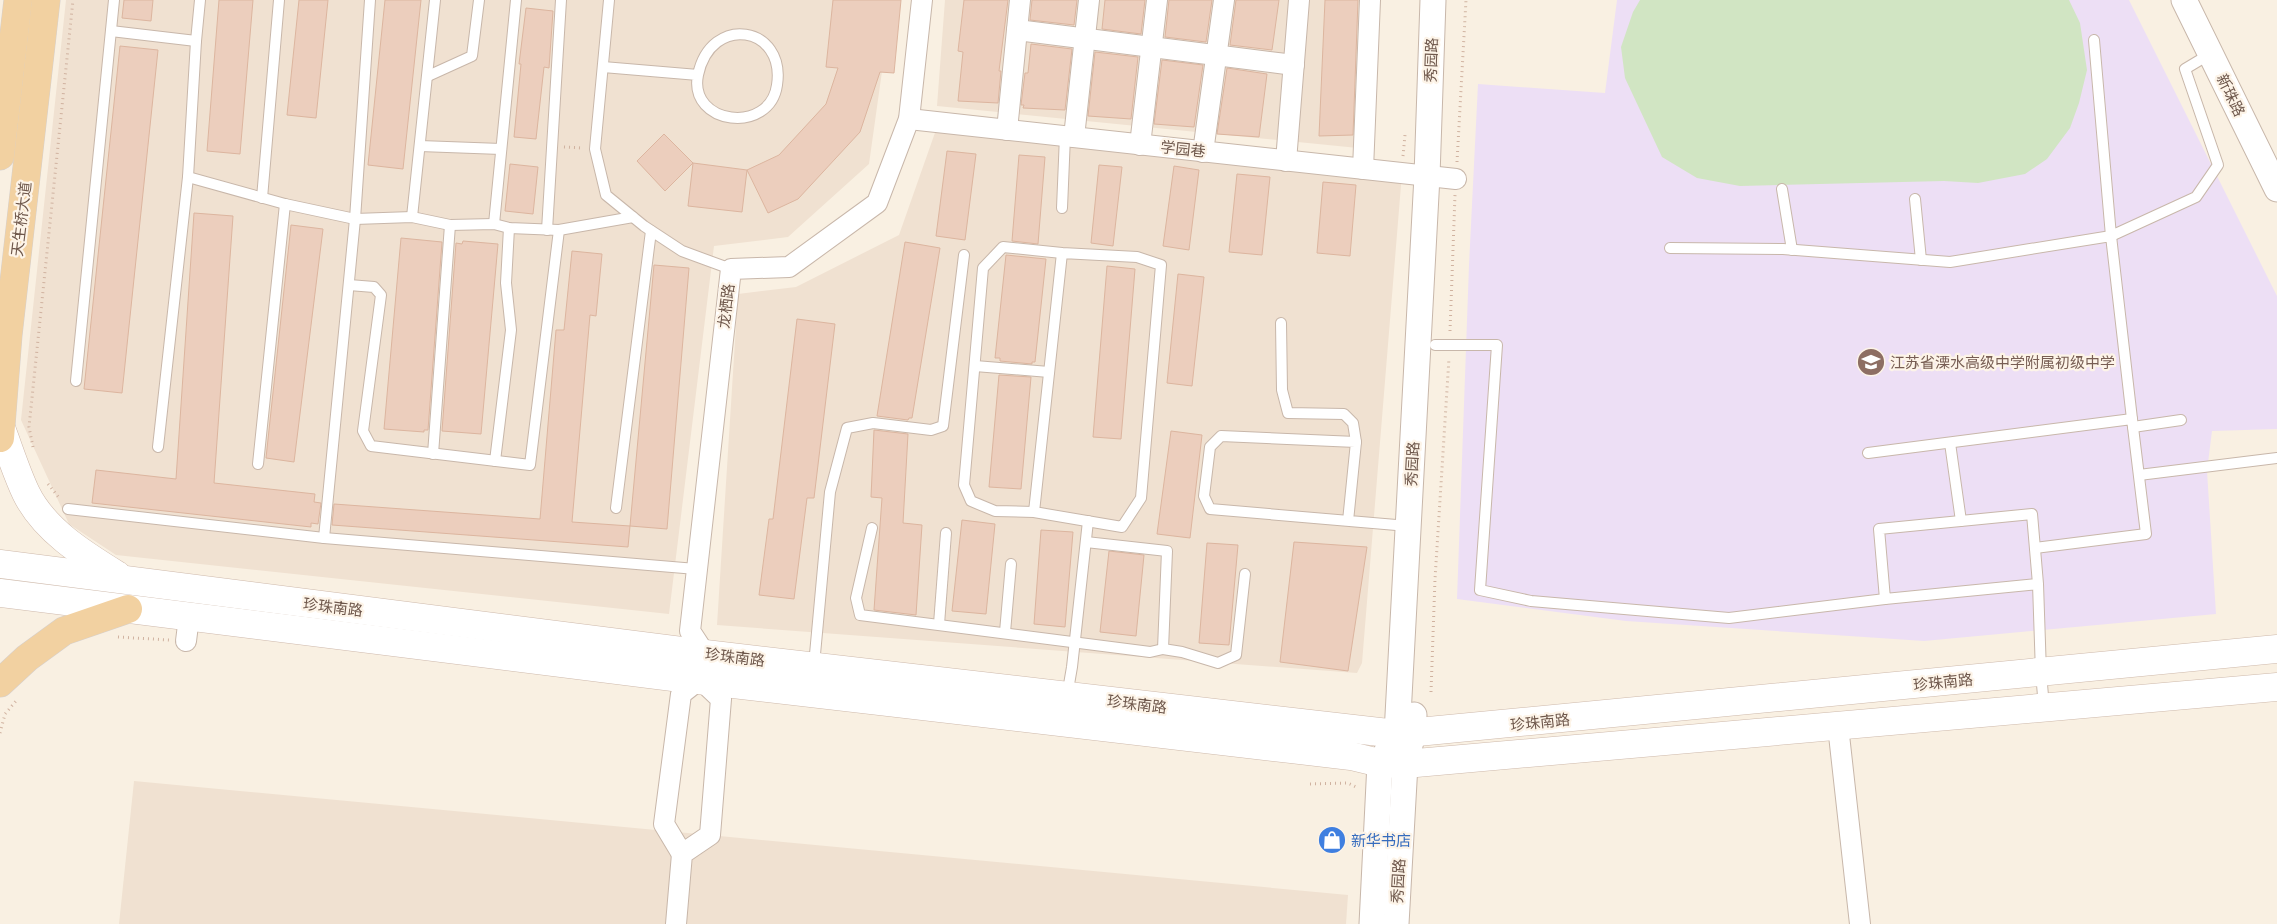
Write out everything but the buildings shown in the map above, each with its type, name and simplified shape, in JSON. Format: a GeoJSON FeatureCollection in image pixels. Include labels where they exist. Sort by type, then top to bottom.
{"type":"FeatureCollection","features":[{"type":"Feature","properties":{"kind":"main road"},"geometry":{"type":"LineString","coordinates":[[0,156],[18,0]]}},
{"type":"Feature","properties":{"kind":"main road","name":"天生桥大道"},"geometry":{"type":"LineString","coordinates":[[0,433],[8,335],[46,0]]}},
{"type":"Feature","properties":{"kind":"main road"},"geometry":{"type":"LineString","coordinates":[[0,433],[26,494],[46,520],[73,547],[124,580]]}},
{"type":"Feature","properties":{"kind":"main road","name":"珍珠南路"},"geometry":{"type":"LineString","coordinates":[[0,564],[124,580],[702,667],[1065,709],[1405,734],[2277,650]]}},
{"type":"Feature","properties":{"kind":"main road","name":"珍珠南路"},"geometry":{"type":"LineString","coordinates":[[0,593],[128,609],[188,629],[702,667],[814,666],[1392,764],[2277,687]]}},
{"type":"Feature","properties":{"kind":"main road"},"geometry":{"type":"LineString","coordinates":[[0,683],[27,658],[64,631],[128,609]]}},
{"type":"Feature","properties":{"kind":"street","name":"龙栖路"},"geometry":{"type":"LineString","coordinates":[[682,854],[710,835],[721,699],[702,667],[690,631],[730,269],[789,267],[877,203],[909,119],[922,0]]}},
{"type":"Feature","properties":{"kind":"street"},"geometry":{"type":"LineString","coordinates":[[1007,130],[1020,0]]}},
{"type":"Feature","properties":{"kind":"street"},"geometry":{"type":"LineString","coordinates":[[1070,137],[1089,0]]}},
{"type":"Feature","properties":{"kind":"street"},"geometry":{"type":"LineString","coordinates":[[1140,145],[1157,0]]}},
{"type":"Feature","properties":{"kind":"street"},"geometry":{"type":"LineString","coordinates":[[1204,152],[1224,0]]}},
{"type":"Feature","properties":{"kind":"street"},"geometry":{"type":"LineString","coordinates":[[1286,161],[1299,0]]}},
{"type":"Feature","properties":{"kind":"street"},"geometry":{"type":"LineString","coordinates":[[1363,169],[1370,0]]}},
{"type":"Feature","properties":{"kind":"street","name":"秀园路"},"geometry":{"type":"LineString","coordinates":[[1405,734],[1409,526],[1442,178],[1433,0]]}},
{"type":"Feature","properties":{"kind":"street","name":"秀园路"},"geometry":{"type":"LineString","coordinates":[[1372,924],[1392,764],[1405,734],[1435,345],[1450,0]]}},
{"type":"Feature","properties":{"kind":"street","name":"新珠路"},"geometry":{"type":"LineString","coordinates":[[2184,0],[2277,189]]}},
{"type":"Feature","properties":{"kind":"street"},"geometry":{"type":"LineString","coordinates":[[1016,30],[1294,65]]}},
{"type":"Feature","properties":{"kind":"street","name":"学园巷"},"geometry":{"type":"LineString","coordinates":[[909,119],[1442,178]]}},
{"type":"Feature","properties":{"kind":"street"},"geometry":{"type":"LineString","coordinates":[[676,924],[682,854],[664,824],[681,694],[702,667]]}},
{"type":"Feature","properties":{"kind":"street"},"geometry":{"type":"LineString","coordinates":[[1838,726],[1860,924]]}},
{"type":"Feature","properties":{"kind":"street","name":"秀园路"},"geometry":{"type":"LineString","coordinates":[[1392,764],[1396,924]]}},
{"type":"Feature","properties":{"kind":"lane"},"geometry":{"type":"LineString","coordinates":[[76,381],[114,0]]}},
{"type":"Feature","properties":{"kind":"lane"},"geometry":{"type":"LineString","coordinates":[[158,447],[188,177],[200,0]]}},
{"type":"Feature","properties":{"kind":"lane"},"geometry":{"type":"LineString","coordinates":[[262,198],[279,0]]}},
{"type":"Feature","properties":{"kind":"lane"},"geometry":{"type":"LineString","coordinates":[[324,538],[355,219],[370,0]]}},
{"type":"Feature","properties":{"kind":"lane"},"geometry":{"type":"LineString","coordinates":[[412,217],[435,0]]}},
{"type":"Feature","properties":{"kind":"lane"},"geometry":{"type":"LineString","coordinates":[[428,76],[472,56],[479,0]]}},
{"type":"Feature","properties":{"kind":"lane"},"geometry":{"type":"LineString","coordinates":[[494,224],[516,0]]}},
{"type":"Feature","properties":{"kind":"lane"},"geometry":{"type":"LineString","coordinates":[[546,230],[561,0]]}},
{"type":"Feature","properties":{"kind":"lane"},"geometry":{"type":"LineString","coordinates":[[609,0],[595,149],[606,194],[651,231],[682,251],[730,269]]}},
{"type":"Feature","properties":{"kind":"lane"},"geometry":{"type":"LineString","coordinates":[[111,31],[196,41]]}},
{"type":"Feature","properties":{"kind":"lane"},"geometry":{"type":"LineString","coordinates":[[736,34],[750,35],[771,49],[778,74],[775,94],[771,102],[758,114],[748,118],[723,116],[708,109],[698,95],[696,86],[698,75],[702,61],[713,45],[723,37],[736,34]]}},
{"type":"Feature","properties":{"kind":"lane"},"geometry":{"type":"LineString","coordinates":[[2035,548],[2146,534],[2111,236],[2094,40]]}},
{"type":"Feature","properties":{"kind":"lane"},"geometry":{"type":"LineString","coordinates":[[1670,248],[1792,250],[1950,262],[2111,236],[2196,197],[2218,165],[2185,69],[2210,54]]}},
{"type":"Feature","properties":{"kind":"lane"},"geometry":{"type":"LineString","coordinates":[[603,67],[698,75]]}},
{"type":"Feature","properties":{"kind":"lane"},"geometry":{"type":"LineString","coordinates":[[1062,208],[1070,137]]}},
{"type":"Feature","properties":{"kind":"lane"},"geometry":{"type":"LineString","coordinates":[[420,146],[501,149]]}},
{"type":"Feature","properties":{"kind":"lane"},"geometry":{"type":"LineString","coordinates":[[188,177],[285,204],[355,219],[412,217],[450,224],[494,224],[509,228],[559,230],[633,217]]}},
{"type":"Feature","properties":{"kind":"lane"},"geometry":{"type":"LineString","coordinates":[[1782,189],[1792,250]]}},
{"type":"Feature","properties":{"kind":"lane"},"geometry":{"type":"LineString","coordinates":[[1915,199],[1921,260]]}},
{"type":"Feature","properties":{"kind":"lane"},"geometry":{"type":"LineString","coordinates":[[258,464],[285,204]]}},
{"type":"Feature","properties":{"kind":"lane"},"geometry":{"type":"LineString","coordinates":[[433,454],[450,224]]}},
{"type":"Feature","properties":{"kind":"lane"},"geometry":{"type":"LineString","coordinates":[[495,461],[511,330],[506,283],[509,228]]}},
{"type":"Feature","properties":{"kind":"lane"},"geometry":{"type":"LineString","coordinates":[[349,285],[374,287],[381,296],[363,431],[371,446],[530,465],[559,230]]}},
{"type":"Feature","properties":{"kind":"lane"},"geometry":{"type":"LineString","coordinates":[[616,508],[651,231]]}},
{"type":"Feature","properties":{"kind":"lane"},"geometry":{"type":"LineString","coordinates":[[1003,247],[1062,253],[1137,257],[1161,265],[1141,498],[1122,527],[1034,512],[995,511],[971,501],[964,485],[984,268],[1003,247]]}},
{"type":"Feature","properties":{"kind":"lane"},"geometry":{"type":"LineString","coordinates":[[1034,512],[1062,253]]}},
{"type":"Feature","properties":{"kind":"lane"},"geometry":{"type":"LineString","coordinates":[[814,666],[830,492],[847,428],[873,423],[932,430],[943,426],[964,255]]}},
{"type":"Feature","properties":{"kind":"lane"},"geometry":{"type":"LineString","coordinates":[[1281,323],[1282,390],[1288,413],[1344,414],[1353,423],[1356,442],[1348,520]]}},
{"type":"Feature","properties":{"kind":"lane"},"geometry":{"type":"LineString","coordinates":[[1435,345],[1497,345],[1480,590],[1531,601],[1729,618],[1885,599],[2038,584]]}},
{"type":"Feature","properties":{"kind":"lane"},"geometry":{"type":"LineString","coordinates":[[975,366],[1049,372]]}},
{"type":"Feature","properties":{"kind":"lane"},"geometry":{"type":"LineString","coordinates":[[1868,453],[2132,423],[2181,420]]}},
{"type":"Feature","properties":{"kind":"lane"},"geometry":{"type":"LineString","coordinates":[[1356,442],[1221,436],[1210,447],[1204,496],[1210,509],[1409,526]]}},
{"type":"Feature","properties":{"kind":"lane"},"geometry":{"type":"LineString","coordinates":[[1950,443],[1961,521]]}},
{"type":"Feature","properties":{"kind":"lane"},"geometry":{"type":"LineString","coordinates":[[2139,475],[2277,458]]}},
{"type":"Feature","properties":{"kind":"lane"},"geometry":{"type":"LineString","coordinates":[[68,509],[324,538],[696,569]]}},
{"type":"Feature","properties":{"kind":"lane"},"geometry":{"type":"LineString","coordinates":[[1885,599],[1879,529],[2032,514],[2038,584],[2040,673],[2044,708]]}},
{"type":"Feature","properties":{"kind":"lane"},"geometry":{"type":"LineString","coordinates":[[1065,709],[1075,641],[1088,521]]}},
{"type":"Feature","properties":{"kind":"lane"},"geometry":{"type":"LineString","coordinates":[[872,528],[856,598],[860,615],[1150,652],[1163,649],[1182,652],[1218,664],[1236,656],[1245,574]]}},
{"type":"Feature","properties":{"kind":"lane"},"geometry":{"type":"LineString","coordinates":[[939,624],[946,533]]}},
{"type":"Feature","properties":{"kind":"lane"},"geometry":{"type":"LineString","coordinates":[[1086,542],[1168,550],[1163,649]]}},
{"type":"Feature","properties":{"kind":"lane"},"geometry":{"type":"LineString","coordinates":[[1004,632],[1011,564]]}},
{"type":"Feature","properties":{"kind":"path"},"geometry":{"type":"LineString","coordinates":[[35,454],[29,427],[73,0]]}},
{"type":"Feature","properties":{"kind":"path"},"geometry":{"type":"LineString","coordinates":[[552,146],[595,149]]}},
{"type":"Feature","properties":{"kind":"path"},"geometry":{"type":"LineString","coordinates":[[44,479],[68,509]]}},
{"type":"Feature","properties":{"kind":"shaded area"},"geometry":{"type":"Polygon","coordinates":[[[66,0],[892,0],[869,164],[788,237],[714,246],[669,614],[116,555],[69,524],[21,420],[66,0]]]}},
{"type":"Feature","properties":{"kind":"shaded area"},"geometry":{"type":"Polygon","coordinates":[[[945,0],[1377,0],[1368,149],[937,106],[945,0]]]}},
{"type":"Feature","properties":{"kind":"shaded area","name":"江苏省溧水高级中学附属初级中学"},"geometry":{"type":"Polygon","coordinates":[[[1617,0],[2129,0],[2277,296],[2277,429],[2212,431],[2207,471],[2216,614],[1924,641],[1626,621],[1457,599],[1469,265],[1478,84],[1605,93],[1617,0]]]}},
{"type":"Feature","properties":{"kind":"shaded area"},"geometry":{"type":"Polygon","coordinates":[[[937,127],[1402,173],[1362,663],[1357,673],[717,625],[738,294],[796,287],[899,235],[937,127]]]}},
{"type":"Feature","properties":{"kind":"shaded area"},"geometry":{"type":"Polygon","coordinates":[[[134,781],[1348,895],[1346,924],[119,924],[134,781]]]}},
{"type":"Feature","properties":{"kind":"green space"},"geometry":{"type":"Polygon","coordinates":[[[1640,0],[2069,0],[2080,23],[2087,70],[2079,103],[2070,128],[2047,159],[2025,174],[1978,183],[1944,181],[1740,186],[1697,178],[1662,157],[1625,78],[1621,47],[1633,12],[1640,0]]]}},
{"type":"Feature","properties":{"kind":"place","name":"江苏省溧水高级中学附属初级中学"},"geometry":{"type":"Point","coordinates":[1871,362]}},
{"type":"Feature","properties":{"kind":"place","name":"新华书店"},"geometry":{"type":"Point","coordinates":[1332,840]}}]}
